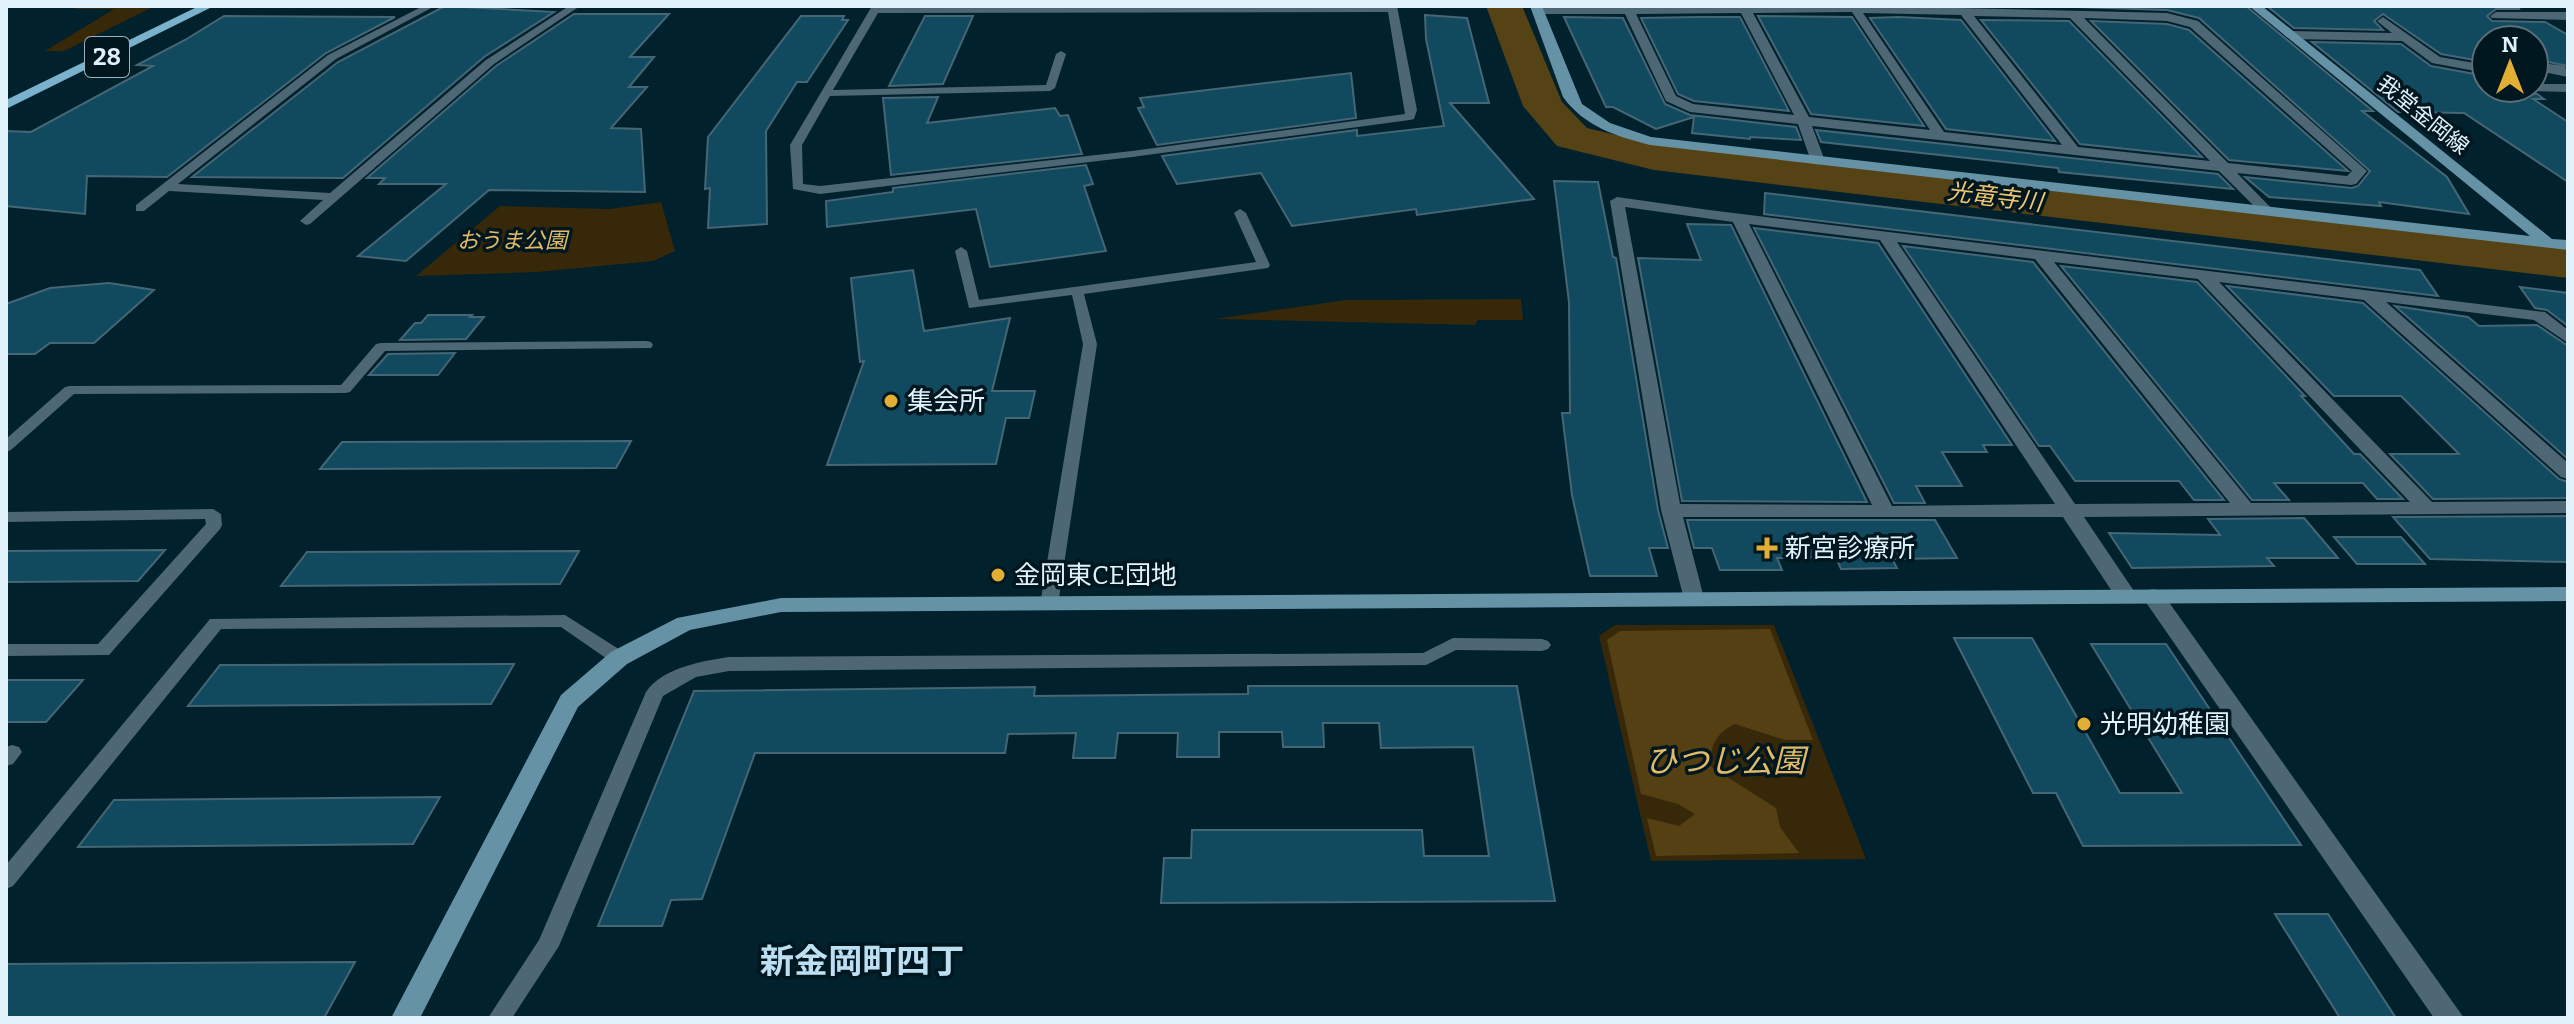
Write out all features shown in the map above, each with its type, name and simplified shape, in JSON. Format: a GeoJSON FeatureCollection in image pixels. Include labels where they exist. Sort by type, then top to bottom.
{"type":"FeatureCollection","features":[{"type":"Feature","properties":{"kind":"main road","name":"28"},"geometry":{"type":"LineString","coordinates":[[6,94],[181,6]]}},
{"type":"Feature","properties":{"kind":"main road","name":"28"},"geometry":{"type":"LineString","coordinates":[[6,105],[208,6]]}},
{"type":"Feature","properties":{"kind":"street"},"geometry":{"type":"LineString","coordinates":[[2094,6],[2106,16]]}},
{"type":"Feature","properties":{"kind":"street","name":"我堂金岡線"},"geometry":{"type":"LineString","coordinates":[[2255,6],[2548,243]]}},
{"type":"Feature","properties":{"kind":"street"},"geometry":{"type":"LineString","coordinates":[[1629,11],[1671,98],[1690,108],[2351,181],[2360,171],[2194,24],[2167,17],[1854,8],[1746,11],[1537,8],[1570,97],[1579,111],[1601,124],[1650,141],[2568,245]]}},
{"type":"Feature","properties":{"kind":"street"},"geometry":{"type":"LineString","coordinates":[[1854,8],[1939,134]]}},
{"type":"Feature","properties":{"kind":"street"},"geometry":{"type":"LineString","coordinates":[[1746,11],[1804,121],[1818,161]]}},
{"type":"Feature","properties":{"kind":"street"},"geometry":{"type":"LineString","coordinates":[[1964,11],[2073,150]]}},
{"type":"Feature","properties":{"kind":"street"},"geometry":{"type":"LineString","coordinates":[[2074,15],[2267,211]]}},
{"type":"Feature","properties":{"kind":"street"},"geometry":{"type":"LineString","coordinates":[[2496,16],[2568,16]]}},
{"type":"Feature","properties":{"kind":"street"},"geometry":{"type":"LineString","coordinates":[[2383,21],[2436,60],[2470,66]]}},
{"type":"Feature","properties":{"kind":"street"},"geometry":{"type":"LineString","coordinates":[[2290,35],[2405,37]]}},
{"type":"Feature","properties":{"kind":"street"},"geometry":{"type":"LineString","coordinates":[[2550,93],[2568,102]]}},
{"type":"Feature","properties":{"kind":"street"},"geometry":{"type":"LineString","coordinates":[[1693,598],[1671,510],[1617,201],[1739,219],[2539,316],[2568,338]]}},
{"type":"Feature","properties":{"kind":"street"},"geometry":{"type":"LineString","coordinates":[[1739,219],[1885,512]]}},
{"type":"Feature","properties":{"kind":"street"},"geometry":{"type":"LineString","coordinates":[[1884,235],[2127,597]]}},
{"type":"Feature","properties":{"kind":"street"},"geometry":{"type":"LineString","coordinates":[[2040,255],[2245,509]]}},
{"type":"Feature","properties":{"kind":"street"},"geometry":{"type":"LineString","coordinates":[[2203,275],[2427,508]]}},
{"type":"Feature","properties":{"kind":"street"},"geometry":{"type":"LineString","coordinates":[[2367,294],[2568,473]]}},
{"type":"Feature","properties":{"kind":"street"},"geometry":{"type":"LineString","coordinates":[[1671,510],[1885,512],[2568,507]]}},
{"type":"Feature","properties":{"kind":"street"},"geometry":{"type":"LineString","coordinates":[[405,1018],[569,701],[619,658],[685,623],[781,605],[2568,594]]}},
{"type":"Feature","properties":{"kind":"street"},"geometry":{"type":"LineString","coordinates":[[2153,596],[2450,1018]]}},
{"type":"Feature","properties":{"kind":"lane"},"geometry":{"type":"LineString","coordinates":[[140,208],[332,57],[430,6]]}},
{"type":"Feature","properties":{"kind":"lane"},"geometry":{"type":"LineString","coordinates":[[306,221],[490,62],[575,6]]}},
{"type":"Feature","properties":{"kind":"lane"},"geometry":{"type":"LineString","coordinates":[[876,8],[1392,8],[1412,110],[1410,117],[1070,162],[820,190],[797,187],[796,145],[876,8]]}},
{"type":"Feature","properties":{"kind":"lane"},"geometry":{"type":"LineString","coordinates":[[827,93],[1050,88],[1061,54]]}},
{"type":"Feature","properties":{"kind":"lane"},"geometry":{"type":"LineString","coordinates":[[167,187],[333,197]]}},
{"type":"Feature","properties":{"kind":"lane"},"geometry":{"type":"LineString","coordinates":[[961,251],[974,305],[1264,265],[1240,213]]}},
{"type":"Feature","properties":{"kind":"lane"},"geometry":{"type":"LineString","coordinates":[[1049,605],[1090,344],[1077,291]]}},
{"type":"Feature","properties":{"kind":"lane"},"geometry":{"type":"LineString","coordinates":[[6,447],[70,390],[345,389],[381,347],[646,345]]}},
{"type":"Feature","properties":{"kind":"lane"},"geometry":{"type":"LineString","coordinates":[[6,517],[213,514],[214,525],[103,650],[6,650]]}},
{"type":"Feature","properties":{"kind":"lane"},"geometry":{"type":"LineString","coordinates":[[6,880],[216,623],[565,621],[619,658]]}},
{"type":"Feature","properties":{"kind":"lane"},"geometry":{"type":"LineString","coordinates":[[499,1018],[548,946],[655,692],[677,675],[703,667],[729,664],[1426,659],[1453,644],[1542,645]]}},
{"type":"Feature","properties":{"kind":"green space"},"geometry":{"type":"Polygon","coordinates":[[[79,6],[155,6],[64,51],[45,51],[114,9],[74,9],[79,6]]]}},
{"type":"Feature","properties":{"kind":"green space","name":"おうま公園"},"geometry":{"type":"Polygon","coordinates":[[[661,202],[675,251],[653,261],[537,272],[416,276],[500,206],[610,209],[661,202]]]}},
{"type":"Feature","properties":{"kind":"green space"},"geometry":{"type":"Polygon","coordinates":[[[1521,299],[1523,320],[1478,320],[1475,325],[1214,319],[1346,300],[1521,299]]]}},
{"type":"Feature","properties":{"kind":"green space","name":"ひつじ公園"},"geometry":{"type":"Polygon","coordinates":[[[1615,625],[1774,625],[1866,859],[1651,861],[1599,636],[1615,625]]]}},
{"type":"Feature","properties":{"kind":"shaded area","name":"ひつじ公園"},"geometry":{"type":"Polygon","coordinates":[[[1770,629],[1813,740],[1785,740],[1735,724],[1715,741],[1710,766],[1776,808],[1780,827],[1799,853],[1656,856],[1647,818],[1679,826],[1695,814],[1678,804],[1641,794],[1607,640],[1620,631],[1770,629]]]}},
{"type":"Feature","properties":{"kind":"building"},"geometry":{"type":"Polygon","coordinates":[[[445,6],[554,12],[484,57],[343,178],[192,177],[338,62],[445,6]]]}},
{"type":"Feature","properties":{"kind":"building"},"geometry":{"type":"Polygon","coordinates":[[[2047,6],[2246,6],[2373,111],[2362,111],[2447,177],[2469,214],[2379,202],[2381,206],[2269,197],[2245,177],[2352,188],[2358,186],[2370,171],[2199,18],[2167,10],[2047,6]]]}},
{"type":"Feature","properties":{"kind":"building"},"geometry":{"type":"Polygon","coordinates":[[[2267,6],[2516,7],[2520,9],[2496,9],[2487,16],[2492,21],[2549,24],[2470,24],[2470,59],[2441,54],[2383,14],[2374,21],[2383,30],[2294,28],[2267,6]]]}},
{"type":"Feature","properties":{"kind":"building"},"geometry":{"type":"Polygon","coordinates":[[[574,14],[669,14],[630,57],[654,57],[629,87],[647,87],[611,128],[641,129],[645,192],[489,190],[406,261],[358,256],[446,184],[379,184],[385,178],[367,178],[496,66],[574,14]]]}},
{"type":"Feature","properties":{"kind":"building"},"geometry":{"type":"Polygon","coordinates":[[[1425,15],[1467,18],[1489,103],[1450,103],[1534,199],[1417,215],[1416,209],[1292,226],[1261,173],[1177,184],[1162,156],[1357,130],[1357,136],[1444,126],[1426,39],[1425,15]]]}},
{"type":"Feature","properties":{"kind":"building"},"geometry":{"type":"Polygon","coordinates":[[[224,16],[395,17],[326,53],[167,177],[87,176],[85,214],[6,206],[6,131],[31,132],[153,66],[137,65],[224,16]]]}},
{"type":"Feature","properties":{"kind":"building"},"geometry":{"type":"Polygon","coordinates":[[[801,16],[844,16],[842,20],[848,20],[807,82],[797,82],[766,131],[767,224],[708,228],[710,188],[705,189],[708,137],[801,16]]]}},
{"type":"Feature","properties":{"kind":"building"},"geometry":{"type":"Polygon","coordinates":[[[925,16],[973,16],[943,84],[889,86],[925,16]]]}},
{"type":"Feature","properties":{"kind":"building"},"geometry":{"type":"Polygon","coordinates":[[[1758,16],[1852,17],[1924,126],[1811,114],[1758,16]]]}},
{"type":"Feature","properties":{"kind":"building"},"geometry":{"type":"Polygon","coordinates":[[[1564,17],[1623,18],[1665,104],[1690,115],[1796,127],[1801,140],[1692,133],[1694,117],[1656,129],[1613,107],[1606,107],[1564,17]]]}},
{"type":"Feature","properties":{"kind":"building"},"geometry":{"type":"Polygon","coordinates":[[[1740,17],[1789,111],[1694,101],[1678,94],[1641,18],[1740,17]]]}},
{"type":"Feature","properties":{"kind":"building"},"geometry":{"type":"Polygon","coordinates":[[[1870,18],[1961,20],[2055,141],[1946,129],[1870,18]]]}},
{"type":"Feature","properties":{"kind":"building"},"geometry":{"type":"Polygon","coordinates":[[[1981,20],[2069,21],[2202,157],[2080,144],[1981,20]]]}},
{"type":"Feature","properties":{"kind":"building"},"geometry":{"type":"Polygon","coordinates":[[[2091,21],[2167,24],[2189,30],[2348,171],[2229,160],[2091,21]]]}},
{"type":"Feature","properties":{"kind":"building"},"geometry":{"type":"Polygon","coordinates":[[[2550,25],[2568,35],[2568,66],[2550,62],[2550,25]]]}},
{"type":"Feature","properties":{"kind":"building"},"geometry":{"type":"Polygon","coordinates":[[[2312,42],[2401,44],[2431,66],[2470,73],[2470,104],[2541,104],[2568,122],[2568,182],[2464,113],[2398,112],[2312,42]]]}},
{"type":"Feature","properties":{"kind":"building"},"geometry":{"type":"Polygon","coordinates":[[[1351,73],[1356,118],[1157,145],[1138,108],[1144,107],[1140,98],[1351,73]]]}},
{"type":"Feature","properties":{"kind":"building"},"geometry":{"type":"Polygon","coordinates":[[[938,97],[927,123],[1055,108],[1060,116],[1068,115],[1082,154],[891,175],[883,98],[938,97]]]}},
{"type":"Feature","properties":{"kind":"building"},"geometry":{"type":"Polygon","coordinates":[[[1816,130],[2218,174],[2233,189],[2059,172],[2058,168],[1821,142],[1816,130]]]}},
{"type":"Feature","properties":{"kind":"building"},"geometry":{"type":"Polygon","coordinates":[[[1086,165],[1093,184],[1084,186],[1106,251],[990,267],[976,209],[827,227],[826,201],[893,192],[893,188],[1086,165]]]}},
{"type":"Feature","properties":{"kind":"building"},"geometry":{"type":"Polygon","coordinates":[[[1554,181],[1598,182],[1613,257],[1616,258],[1658,510],[1668,548],[1649,548],[1657,576],[1590,576],[1572,495],[1562,413],[1570,413],[1569,302],[1554,181]]]}},
{"type":"Feature","properties":{"kind":"building"},"geometry":{"type":"Polygon","coordinates":[[[1765,193],[2420,270],[2438,296],[1764,214],[1765,193]]]}},
{"type":"Feature","properties":{"kind":"building"},"geometry":{"type":"Polygon","coordinates":[[[1687,224],[1731,225],[1867,502],[1682,501],[1638,258],[1701,260],[1687,224]]]}},
{"type":"Feature","properties":{"kind":"building"},"geometry":{"type":"Polygon","coordinates":[[[1754,228],[1878,243],[2012,445],[1983,445],[1987,452],[1942,452],[1962,486],[1916,486],[1925,503],[1894,503],[1754,228]]]}},
{"type":"Feature","properties":{"kind":"building"},"geometry":{"type":"Polygon","coordinates":[[[1903,246],[2033,262],[2224,500],[2194,500],[2179,481],[2075,481],[2050,446],[2039,446],[1903,246]]]}},
{"type":"Feature","properties":{"kind":"building"},"geometry":{"type":"Polygon","coordinates":[[[2061,266],[2197,282],[2305,396],[2301,396],[2354,454],[2360,454],[2403,499],[2377,499],[2363,483],[2274,483],[2289,500],[2252,500],[2061,266]]]}},
{"type":"Feature","properties":{"kind":"building"},"geometry":{"type":"Polygon","coordinates":[[[913,270],[924,331],[1010,318],[992,391],[1035,391],[1029,418],[1006,418],[996,464],[827,465],[864,361],[860,362],[851,278],[913,270]]]}},
{"type":"Feature","properties":{"kind":"building"},"geometry":{"type":"Polygon","coordinates":[[[109,283],[154,290],[94,343],[50,343],[35,354],[6,354],[6,304],[50,288],[109,283]]]}},
{"type":"Feature","properties":{"kind":"building"},"geometry":{"type":"Polygon","coordinates":[[[2227,286],[2363,303],[2559,479],[2568,482],[2568,498],[2433,499],[2390,454],[2459,454],[2401,396],[2334,396],[2227,286]]]}},
{"type":"Feature","properties":{"kind":"building"},"geometry":{"type":"Polygon","coordinates":[[[2520,287],[2568,293],[2568,326],[2547,310],[2535,308],[2520,287]]]}},
{"type":"Feature","properties":{"kind":"building"},"geometry":{"type":"Polygon","coordinates":[[[2395,306],[2468,317],[2479,326],[2537,325],[2568,346],[2568,459],[2395,306]]]}},
{"type":"Feature","properties":{"kind":"building"},"geometry":{"type":"Polygon","coordinates":[[[428,315],[484,317],[466,339],[400,340],[415,323],[421,323],[428,315]]]}},
{"type":"Feature","properties":{"kind":"building"},"geometry":{"type":"Polygon","coordinates":[[[455,353],[438,375],[369,375],[388,354],[455,353]]]}},
{"type":"Feature","properties":{"kind":"building"},"geometry":{"type":"Polygon","coordinates":[[[631,441],[616,468],[320,469],[342,442],[631,441]]]}},
{"type":"Feature","properties":{"kind":"building"},"geometry":{"type":"Polygon","coordinates":[[[2568,516],[2568,562],[2430,559],[2393,517],[2568,516]]]}},
{"type":"Feature","properties":{"kind":"building"},"geometry":{"type":"Polygon","coordinates":[[[2304,518],[2338,558],[2267,558],[2274,566],[2132,568],[2109,533],[2220,535],[2208,519],[2304,518]]]}},
{"type":"Feature","properties":{"kind":"building"},"geometry":{"type":"Polygon","coordinates":[[[1687,520],[1935,520],[1957,558],[1892,559],[1897,568],[1841,569],[1836,557],[1777,558],[1782,570],[1720,570],[1712,548],[1694,548],[1687,520]]]}},
{"type":"Feature","properties":{"kind":"building"},"geometry":{"type":"Polygon","coordinates":[[[2334,537],[2401,537],[2425,564],[2357,564],[2334,537]]]}},
{"type":"Feature","properties":{"kind":"building"},"geometry":{"type":"Polygon","coordinates":[[[165,550],[138,581],[6,582],[6,551],[165,550]]]}},
{"type":"Feature","properties":{"kind":"building"},"geometry":{"type":"Polygon","coordinates":[[[579,551],[560,584],[281,586],[307,552],[579,551]]]}},
{"type":"Feature","properties":{"kind":"building"},"geometry":{"type":"Polygon","coordinates":[[[1954,638],[2032,638],[2120,793],[2182,793],[2091,644],[2166,644],[2301,845],[2083,846],[2056,793],[2033,793],[1954,638]]]}},
{"type":"Feature","properties":{"kind":"building"},"geometry":{"type":"Polygon","coordinates":[[[514,664],[491,704],[188,706],[220,665],[514,664]]]}},
{"type":"Feature","properties":{"kind":"building"},"geometry":{"type":"Polygon","coordinates":[[[6,680],[83,680],[46,722],[6,722],[6,680]]]}},
{"type":"Feature","properties":{"kind":"building"},"geometry":{"type":"Polygon","coordinates":[[[1248,686],[1517,686],[1555,901],[1161,903],[1164,858],[1191,858],[1192,830],[1422,830],[1424,856],[1489,856],[1473,747],[1381,748],[1379,723],[1323,723],[1324,747],[1283,747],[1282,732],[1219,732],[1219,757],[1177,757],[1178,733],[1118,733],[1115,758],[1073,758],[1076,733],[1008,734],[1005,753],[755,753],[702,899],[671,900],[662,926],[598,926],[694,691],[1035,687],[1034,696],[1248,694],[1248,686]]]}},
{"type":"Feature","properties":{"kind":"building"},"geometry":{"type":"Polygon","coordinates":[[[440,797],[413,844],[78,847],[114,800],[440,797]]]}},
{"type":"Feature","properties":{"kind":"building"},"geometry":{"type":"Polygon","coordinates":[[[2275,914],[2328,914],[2396,1018],[2340,1018],[2275,914]]]}},
{"type":"Feature","properties":{"kind":"building"},"geometry":{"type":"Polygon","coordinates":[[[355,962],[324,1018],[6,1018],[6,964],[355,962]]]}},
{"type":"Feature","properties":{"kind":"waterway","name":"光竜寺川"},"geometry":{"type":"LineString","coordinates":[[1504,6],[1543,106],[1572,137],[1654,157],[2568,263]]}},
{"type":"Feature","properties":{"kind":"place","name":"集会所"},"geometry":{"type":"Point","coordinates":[891,401]}},
{"type":"Feature","properties":{"kind":"place","name":"新宮診療所"},"geometry":{"type":"Point","coordinates":[1767,548]}},
{"type":"Feature","properties":{"kind":"place","name":"金岡東CE団地"},"geometry":{"type":"Point","coordinates":[998,575]}},
{"type":"Feature","properties":{"kind":"place","name":"光明幼稚園"},"geometry":{"type":"Point","coordinates":[2084,724]}},
{"type":"Feature","properties":{"kind":"district","name":"新金岡町四丁"},"geometry":{"type":"Point","coordinates":[862,961]}}]}
